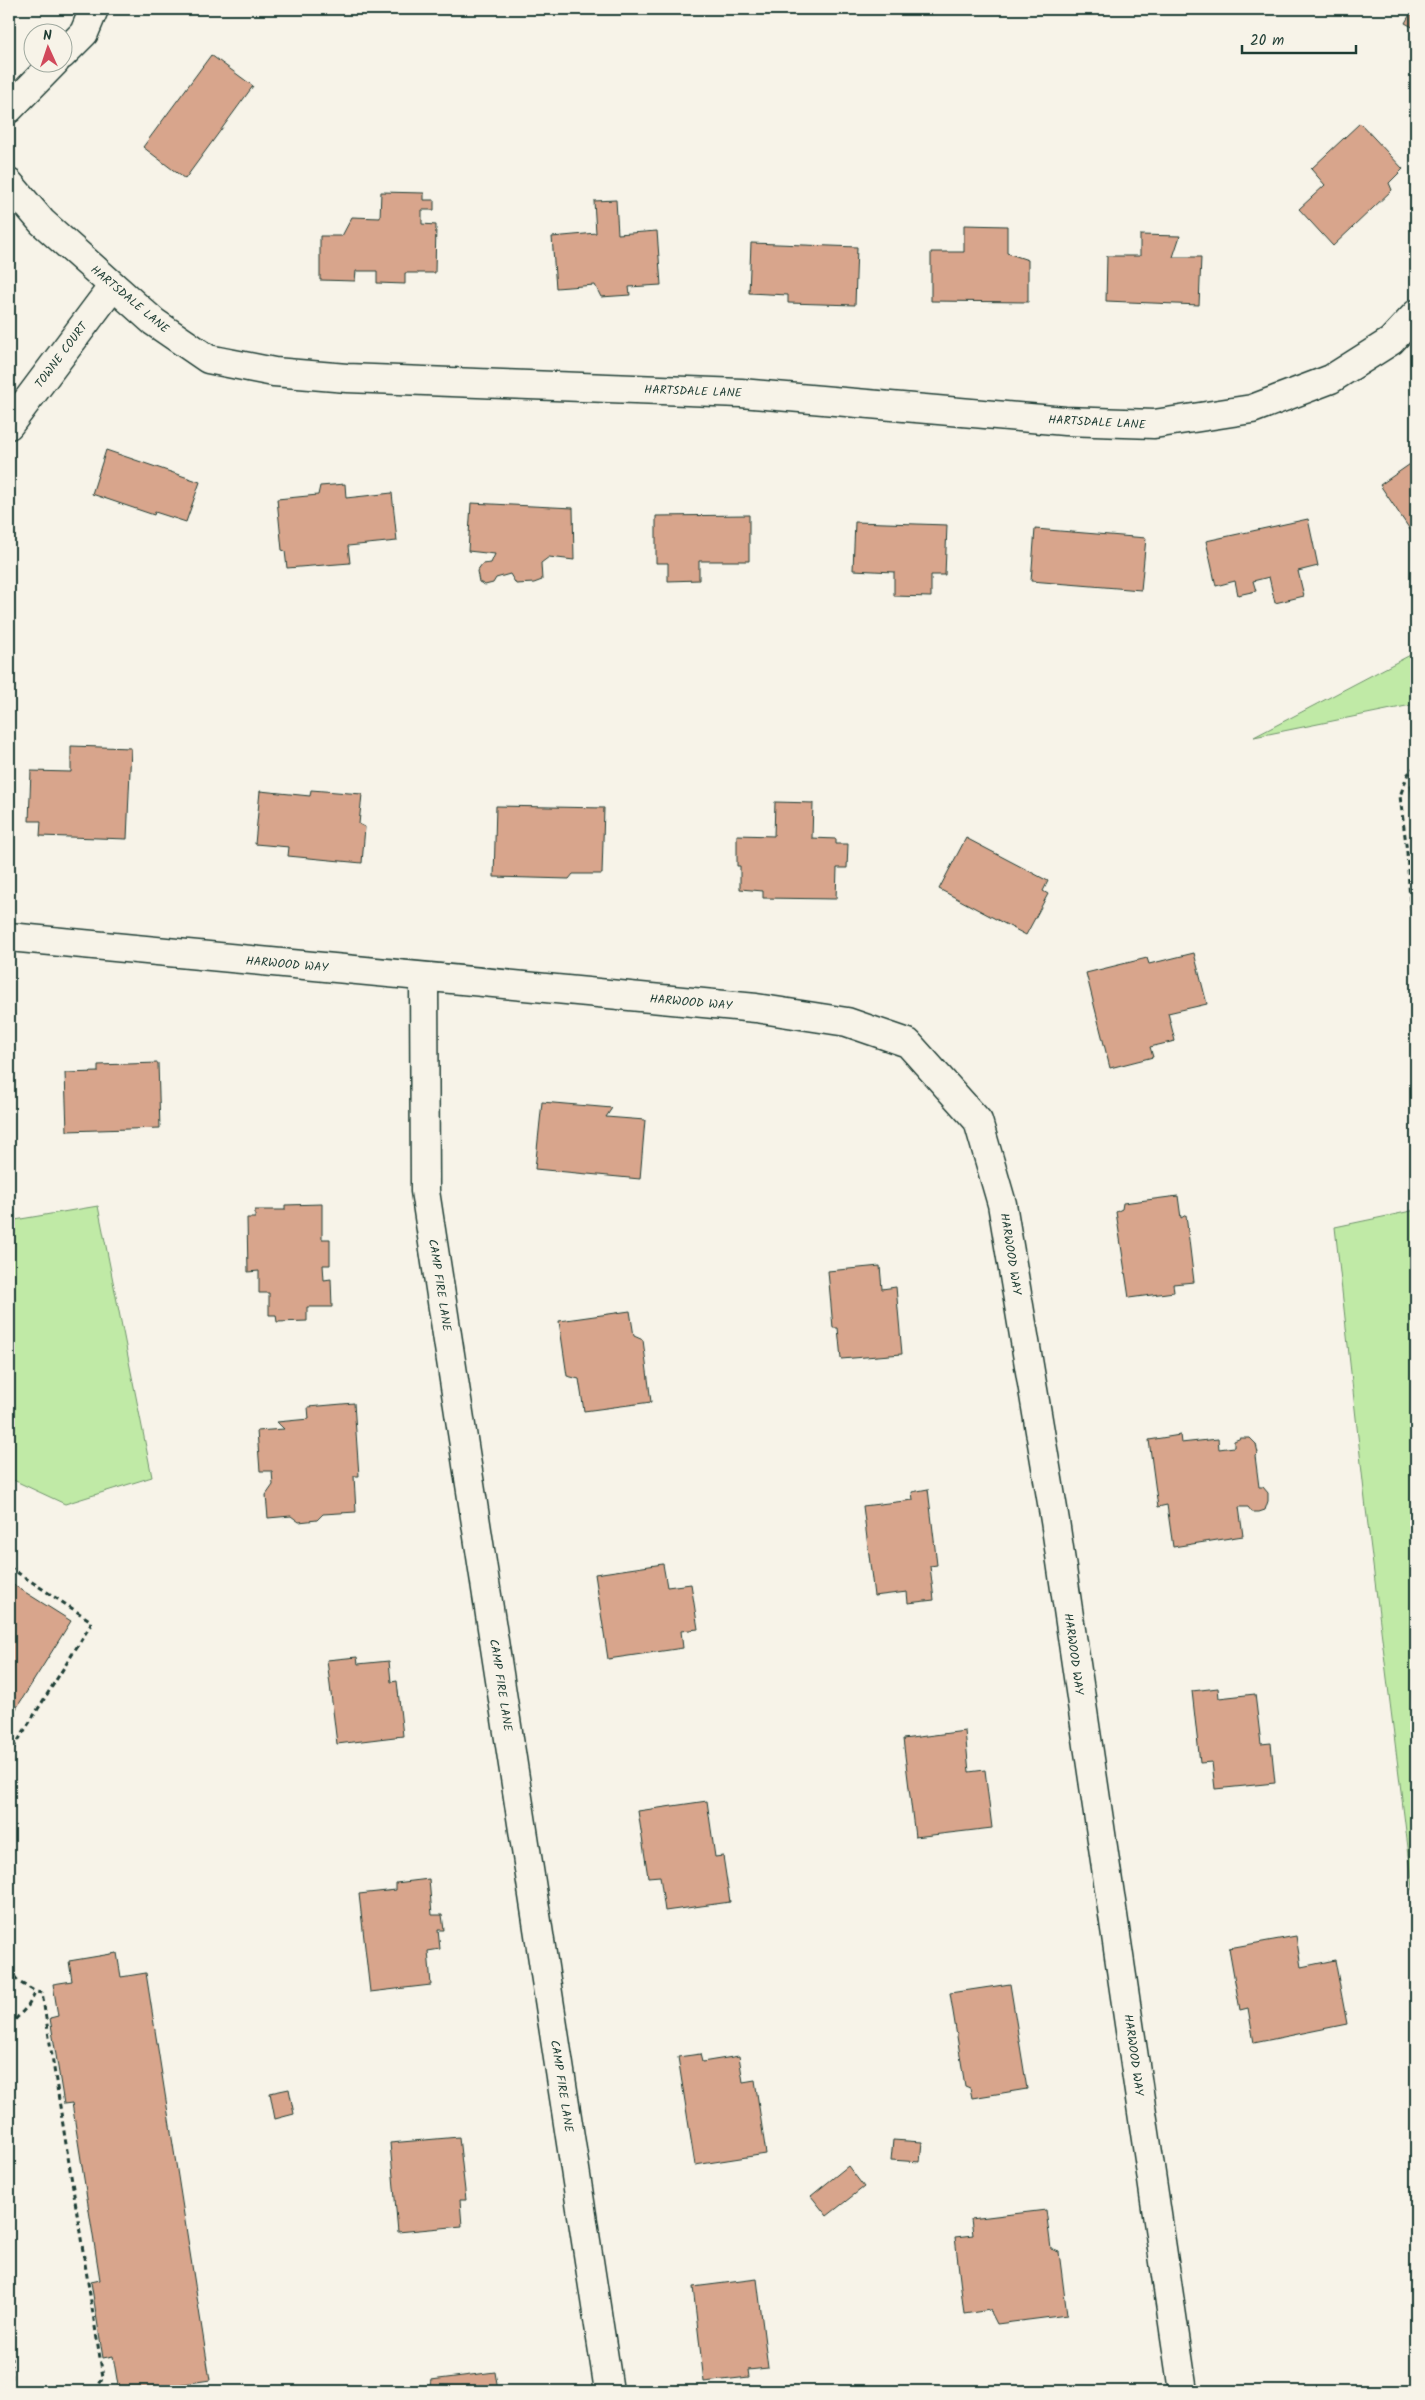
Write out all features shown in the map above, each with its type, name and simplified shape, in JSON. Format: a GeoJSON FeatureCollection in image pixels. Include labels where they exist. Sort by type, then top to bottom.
{"type":"FeatureCollection","features":[{"type":"Feature","properties":{"kind":"street"},"geometry":{"type":"LineString","coordinates":[[72,45],[84,33],[94,9]]}},
{"type":"Feature","properties":{"kind":"street"},"geometry":{"type":"LineString","coordinates":[[9,110],[45,72]]}},
{"type":"Feature","properties":{"kind":"street","name":"HARTSDALE LANE"},"geometry":{"type":"LineString","coordinates":[[9,182],[42,222],[154,322],[208,358],[274,372],[348,378],[741,393],[1065,421],[1154,424],[1252,409],[1331,380],[1391,342],[1416,314]]}},
{"type":"Feature","properties":{"kind":"street","name":"TOWNE COURT"},"geometry":{"type":"LineString","coordinates":[[9,425],[113,286]]}},
{"type":"Feature","properties":{"kind":"street","name":"HARWOOD WAY"},"geometry":{"type":"LineString","coordinates":[[9,937],[756,1008],[847,1022],[908,1043],[978,1121],[1002,1204],[1054,1521],[1184,2391]]}},
{"type":"Feature","properties":{"kind":"street","name":"CAMP FIRE LANE"},"geometry":{"type":"LineString","coordinates":[[424,977],[425,1191],[609,2391]]}},
{"type":"Feature","properties":{"kind":"path"},"geometry":{"type":"LineString","coordinates":[[1416,766],[1408,774],[1400,796],[1408,852],[1410,902],[1416,937]]}},
{"type":"Feature","properties":{"kind":"path"},"geometry":{"type":"LineString","coordinates":[[9,1567],[91,1621],[90,1626],[9,1756]]}},
{"type":"Feature","properties":{"kind":"path"},"geometry":{"type":"LineString","coordinates":[[9,1970],[19,1982],[36,1992],[42,1993],[103,2377],[97,2389]]}},
{"type":"Feature","properties":{"kind":"path"},"geometry":{"type":"LineString","coordinates":[[9,2026],[28,2006],[36,1992]]}},
{"type":"Feature","properties":{"kind":"path"},"geometry":{"type":"LineString","coordinates":[[9,2329],[12,2389],[36,2391]]}},
{"type":"Feature","properties":{"kind":"path"},"geometry":{"type":"LineString","coordinates":[[168,2391],[207,2386]]}},
{"type":"Feature","properties":{"kind":"path"},"geometry":{"type":"LineString","coordinates":[[68,2391],[97,2389],[106,2391]]}},
{"type":"Feature","properties":{"kind":"green space"},"geometry":{"type":"Polygon","coordinates":[[[1416,652],[1416,704],[1254,737],[1416,652]]]}},
{"type":"Feature","properties":{"kind":"green space"},"geometry":{"type":"Polygon","coordinates":[[[98,1206],[152,1477],[65,1504],[9,1478],[9,1221],[98,1206]]]}},
{"type":"Feature","properties":{"kind":"green space"},"geometry":{"type":"Polygon","coordinates":[[[1416,1210],[1416,1472],[1412,1479],[1416,1507],[1416,1912],[1366,1509],[1335,1227],[1416,1210]]]}},
{"type":"Feature","properties":{"kind":"building"},"geometry":{"type":"Polygon","coordinates":[[[1413,9],[1416,9],[1416,29],[1405,23],[1413,9]]]}},
{"type":"Feature","properties":{"kind":"building"},"geometry":{"type":"Polygon","coordinates":[[[211,55],[253,86],[185,179],[143,147],[211,55]]]}},
{"type":"Feature","properties":{"kind":"building"},"geometry":{"type":"Polygon","coordinates":[[[1360,123],[1403,169],[1389,183],[1392,190],[1333,246],[1299,209],[1325,185],[1311,169],[1360,123]]]}},
{"type":"Feature","properties":{"kind":"building"},"geometry":{"type":"Polygon","coordinates":[[[381,192],[424,193],[424,200],[434,200],[434,210],[422,210],[422,224],[436,225],[435,273],[405,273],[405,284],[377,283],[377,271],[356,271],[355,281],[320,280],[320,236],[342,236],[352,217],[380,218],[381,192]]]}},
{"type":"Feature","properties":{"kind":"building"},"geometry":{"type":"Polygon","coordinates":[[[616,200],[618,234],[657,231],[661,285],[629,287],[630,295],[601,297],[595,285],[556,288],[552,237],[596,233],[594,201],[616,200]]]}},
{"type":"Feature","properties":{"kind":"building"},"geometry":{"type":"Polygon","coordinates":[[[964,225],[1007,226],[1007,253],[1028,260],[1028,302],[931,301],[931,252],[964,252],[964,225]]]}},
{"type":"Feature","properties":{"kind":"building"},"geometry":{"type":"Polygon","coordinates":[[[1140,235],[1180,236],[1173,257],[1201,257],[1199,305],[1106,301],[1107,256],[1140,256],[1140,235]]]}},
{"type":"Feature","properties":{"kind":"building"},"geometry":{"type":"Polygon","coordinates":[[[751,243],[857,247],[855,305],[788,303],[788,295],[749,293],[751,243]]]}},
{"type":"Feature","properties":{"kind":"building"},"geometry":{"type":"Polygon","coordinates":[[[106,450],[200,482],[186,522],[155,512],[154,515],[92,494],[106,450]]]}},
{"type":"Feature","properties":{"kind":"building"},"geometry":{"type":"Polygon","coordinates":[[[1416,460],[1416,532],[1413,534],[1380,485],[1416,460]]]}},
{"type":"Feature","properties":{"kind":"building"},"geometry":{"type":"Polygon","coordinates":[[[345,484],[346,498],[392,493],[397,541],[348,546],[350,563],[287,568],[285,551],[282,550],[277,499],[318,495],[320,486],[345,484]]]}},
{"type":"Feature","properties":{"kind":"building"},"geometry":{"type":"Polygon","coordinates":[[[471,503],[573,508],[574,560],[549,557],[541,563],[542,580],[534,583],[516,584],[510,574],[496,578],[493,583],[485,585],[479,582],[477,571],[482,564],[491,563],[495,554],[468,551],[471,503]]]}},
{"type":"Feature","properties":{"kind":"building"},"geometry":{"type":"Polygon","coordinates":[[[749,515],[749,561],[699,561],[699,580],[668,581],[668,563],[656,563],[656,516],[749,515]]]}},
{"type":"Feature","properties":{"kind":"building"},"geometry":{"type":"Polygon","coordinates":[[[1308,519],[1318,566],[1298,571],[1304,596],[1275,603],[1269,577],[1253,581],[1256,591],[1238,595],[1235,581],[1216,586],[1206,541],[1308,519]]]}},
{"type":"Feature","properties":{"kind":"building"},"geometry":{"type":"Polygon","coordinates":[[[855,522],[947,525],[945,575],[931,575],[931,597],[894,596],[894,572],[853,570],[855,522]]]}},
{"type":"Feature","properties":{"kind":"building"},"geometry":{"type":"Polygon","coordinates":[[[1035,529],[1146,538],[1141,590],[1031,581],[1035,529]]]}},
{"type":"Feature","properties":{"kind":"building"},"geometry":{"type":"Polygon","coordinates":[[[71,746],[131,748],[127,839],[40,836],[41,821],[29,821],[31,771],[71,772],[71,746]]]}},
{"type":"Feature","properties":{"kind":"building"},"geometry":{"type":"Polygon","coordinates":[[[1416,784],[1416,818],[1410,785],[1416,784]]]}},
{"type":"Feature","properties":{"kind":"building"},"geometry":{"type":"Polygon","coordinates":[[[311,790],[362,794],[359,824],[365,827],[362,863],[288,856],[289,847],[255,844],[260,791],[310,796],[311,790]]]}},
{"type":"Feature","properties":{"kind":"building"},"geometry":{"type":"Polygon","coordinates":[[[775,802],[813,803],[812,838],[836,839],[836,844],[848,844],[847,868],[837,868],[836,899],[763,898],[763,891],[740,889],[740,866],[737,866],[737,835],[774,836],[775,802]]]}},
{"type":"Feature","properties":{"kind":"building"},"geometry":{"type":"Polygon","coordinates":[[[496,806],[604,808],[602,874],[573,874],[569,879],[494,877],[496,806]]]}},
{"type":"Feature","properties":{"kind":"building"},"geometry":{"type":"Polygon","coordinates":[[[966,838],[1048,881],[1043,891],[1048,894],[1026,935],[939,889],[966,838]]]}},
{"type":"Feature","properties":{"kind":"building"},"geometry":{"type":"Polygon","coordinates":[[[1194,953],[1207,1004],[1168,1013],[1175,1041],[1150,1047],[1153,1057],[1110,1068],[1086,973],[1147,958],[1149,964],[1194,953]]]}},
{"type":"Feature","properties":{"kind":"building"},"geometry":{"type":"Polygon","coordinates":[[[158,1063],[160,1128],[67,1131],[65,1073],[98,1072],[98,1065],[158,1063]]]}},
{"type":"Feature","properties":{"kind":"building"},"geometry":{"type":"Polygon","coordinates":[[[542,1102],[612,1108],[606,1117],[645,1120],[640,1179],[535,1169],[542,1102]]]}},
{"type":"Feature","properties":{"kind":"building"},"geometry":{"type":"Polygon","coordinates":[[[1178,1196],[1181,1218],[1186,1215],[1194,1282],[1173,1284],[1174,1292],[1129,1298],[1116,1212],[1122,1209],[1123,1203],[1178,1196]]]}},
{"type":"Feature","properties":{"kind":"building"},"geometry":{"type":"Polygon","coordinates":[[[322,1204],[322,1239],[330,1239],[330,1265],[323,1265],[324,1280],[331,1279],[332,1307],[307,1307],[307,1321],[277,1322],[276,1315],[269,1315],[269,1293],[259,1293],[259,1271],[248,1272],[247,1218],[255,1218],[255,1210],[285,1210],[285,1205],[322,1204]]]}},
{"type":"Feature","properties":{"kind":"building"},"geometry":{"type":"Polygon","coordinates":[[[880,1266],[882,1289],[896,1287],[902,1354],[841,1359],[838,1328],[833,1328],[828,1271],[880,1266]]]}},
{"type":"Feature","properties":{"kind":"building"},"geometry":{"type":"Polygon","coordinates":[[[630,1311],[634,1336],[643,1340],[651,1402],[584,1411],[579,1379],[567,1376],[559,1321],[630,1311]]]}},
{"type":"Feature","properties":{"kind":"building"},"geometry":{"type":"Polygon","coordinates":[[[354,1403],[359,1476],[354,1476],[356,1512],[323,1514],[317,1520],[299,1522],[291,1516],[268,1518],[266,1495],[273,1485],[272,1471],[260,1471],[257,1431],[284,1429],[277,1422],[309,1419],[308,1407],[354,1403]]]}},
{"type":"Feature","properties":{"kind":"building"},"geometry":{"type":"Polygon","coordinates":[[[1180,1435],[1181,1443],[1218,1439],[1219,1449],[1234,1447],[1234,1441],[1241,1438],[1250,1438],[1256,1444],[1258,1453],[1255,1456],[1259,1487],[1263,1487],[1268,1493],[1268,1501],[1265,1510],[1259,1512],[1252,1512],[1248,1507],[1239,1507],[1243,1536],[1173,1547],[1167,1505],[1158,1507],[1149,1440],[1180,1435]]]}},
{"type":"Feature","properties":{"kind":"building"},"geometry":{"type":"Polygon","coordinates":[[[928,1489],[937,1565],[930,1566],[934,1600],[908,1603],[907,1592],[874,1596],[863,1506],[913,1500],[912,1492],[928,1489]]]}},
{"type":"Feature","properties":{"kind":"building"},"geometry":{"type":"Polygon","coordinates":[[[663,1564],[667,1587],[691,1584],[698,1629],[681,1631],[683,1648],[608,1659],[595,1574],[663,1564]]]}},
{"type":"Feature","properties":{"kind":"building"},"geometry":{"type":"Polygon","coordinates":[[[9,1582],[71,1621],[9,1720],[9,1582]]]}},
{"type":"Feature","properties":{"kind":"building"},"geometry":{"type":"Polygon","coordinates":[[[357,1657],[358,1664],[389,1661],[391,1682],[397,1681],[403,1736],[337,1744],[327,1660],[357,1657]]]}},
{"type":"Feature","properties":{"kind":"building"},"geometry":{"type":"Polygon","coordinates":[[[1218,1688],[1219,1698],[1255,1694],[1261,1744],[1271,1743],[1275,1783],[1215,1789],[1212,1762],[1200,1763],[1192,1691],[1218,1688]]]}},
{"type":"Feature","properties":{"kind":"building"},"geometry":{"type":"Polygon","coordinates":[[[965,1731],[969,1772],[985,1770],[992,1828],[915,1837],[903,1739],[965,1731]]]}},
{"type":"Feature","properties":{"kind":"building"},"geometry":{"type":"Polygon","coordinates":[[[707,1801],[715,1857],[723,1856],[730,1902],[665,1911],[660,1876],[648,1877],[638,1811],[707,1801]]]}},
{"type":"Feature","properties":{"kind":"building"},"geometry":{"type":"Polygon","coordinates":[[[429,1879],[432,1915],[442,1915],[444,1930],[438,1930],[440,1949],[428,1951],[431,1985],[370,1992],[359,1894],[396,1890],[396,1883],[429,1879]]]}},
{"type":"Feature","properties":{"kind":"building"},"geometry":{"type":"Polygon","coordinates":[[[1296,1936],[1301,1967],[1335,1960],[1347,2024],[1254,2043],[1248,2008],[1240,2010],[1229,1948],[1296,1936]]]}},
{"type":"Feature","properties":{"kind":"building"},"geometry":{"type":"Polygon","coordinates":[[[117,1953],[121,1977],[146,1973],[210,2380],[136,2391],[119,2391],[113,2356],[103,2358],[91,2282],[100,2280],[72,2103],[64,2104],[50,2018],[58,2016],[53,1984],[72,1981],[69,1961],[117,1953]]]}},
{"type":"Feature","properties":{"kind":"building"},"geometry":{"type":"Polygon","coordinates":[[[1010,1984],[1027,2089],[972,2098],[970,2088],[965,2086],[950,1993],[1010,1984]]]}},
{"type":"Feature","properties":{"kind":"building"},"geometry":{"type":"Polygon","coordinates":[[[700,2054],[702,2062],[739,2056],[743,2082],[755,2080],[766,2154],[695,2165],[678,2057],[700,2054]]]}},
{"type":"Feature","properties":{"kind":"building"},"geometry":{"type":"Polygon","coordinates":[[[289,2089],[294,2114],[275,2119],[270,2093],[289,2089]]]}},
{"type":"Feature","properties":{"kind":"building"},"geometry":{"type":"Polygon","coordinates":[[[459,2137],[466,2200],[460,2200],[462,2226],[398,2232],[390,2143],[459,2137]]]}},
{"type":"Feature","properties":{"kind":"building"},"geometry":{"type":"Polygon","coordinates":[[[893,2140],[922,2142],[920,2162],[891,2160],[893,2140]]]}},
{"type":"Feature","properties":{"kind":"building"},"geometry":{"type":"Polygon","coordinates":[[[848,2166],[864,2187],[827,2216],[811,2196],[848,2166]]]}},
{"type":"Feature","properties":{"kind":"building"},"geometry":{"type":"Polygon","coordinates":[[[1046,2210],[1051,2249],[1059,2252],[1067,2315],[997,2324],[990,2310],[964,2314],[955,2237],[973,2235],[971,2219],[1046,2210]]]}},
{"type":"Feature","properties":{"kind":"building"},"geometry":{"type":"Polygon","coordinates":[[[757,2279],[768,2368],[748,2370],[749,2377],[704,2382],[693,2287],[757,2279]]]}},
{"type":"Feature","properties":{"kind":"building"},"geometry":{"type":"Polygon","coordinates":[[[495,2372],[498,2391],[432,2391],[431,2380],[495,2372]]]}}]}
